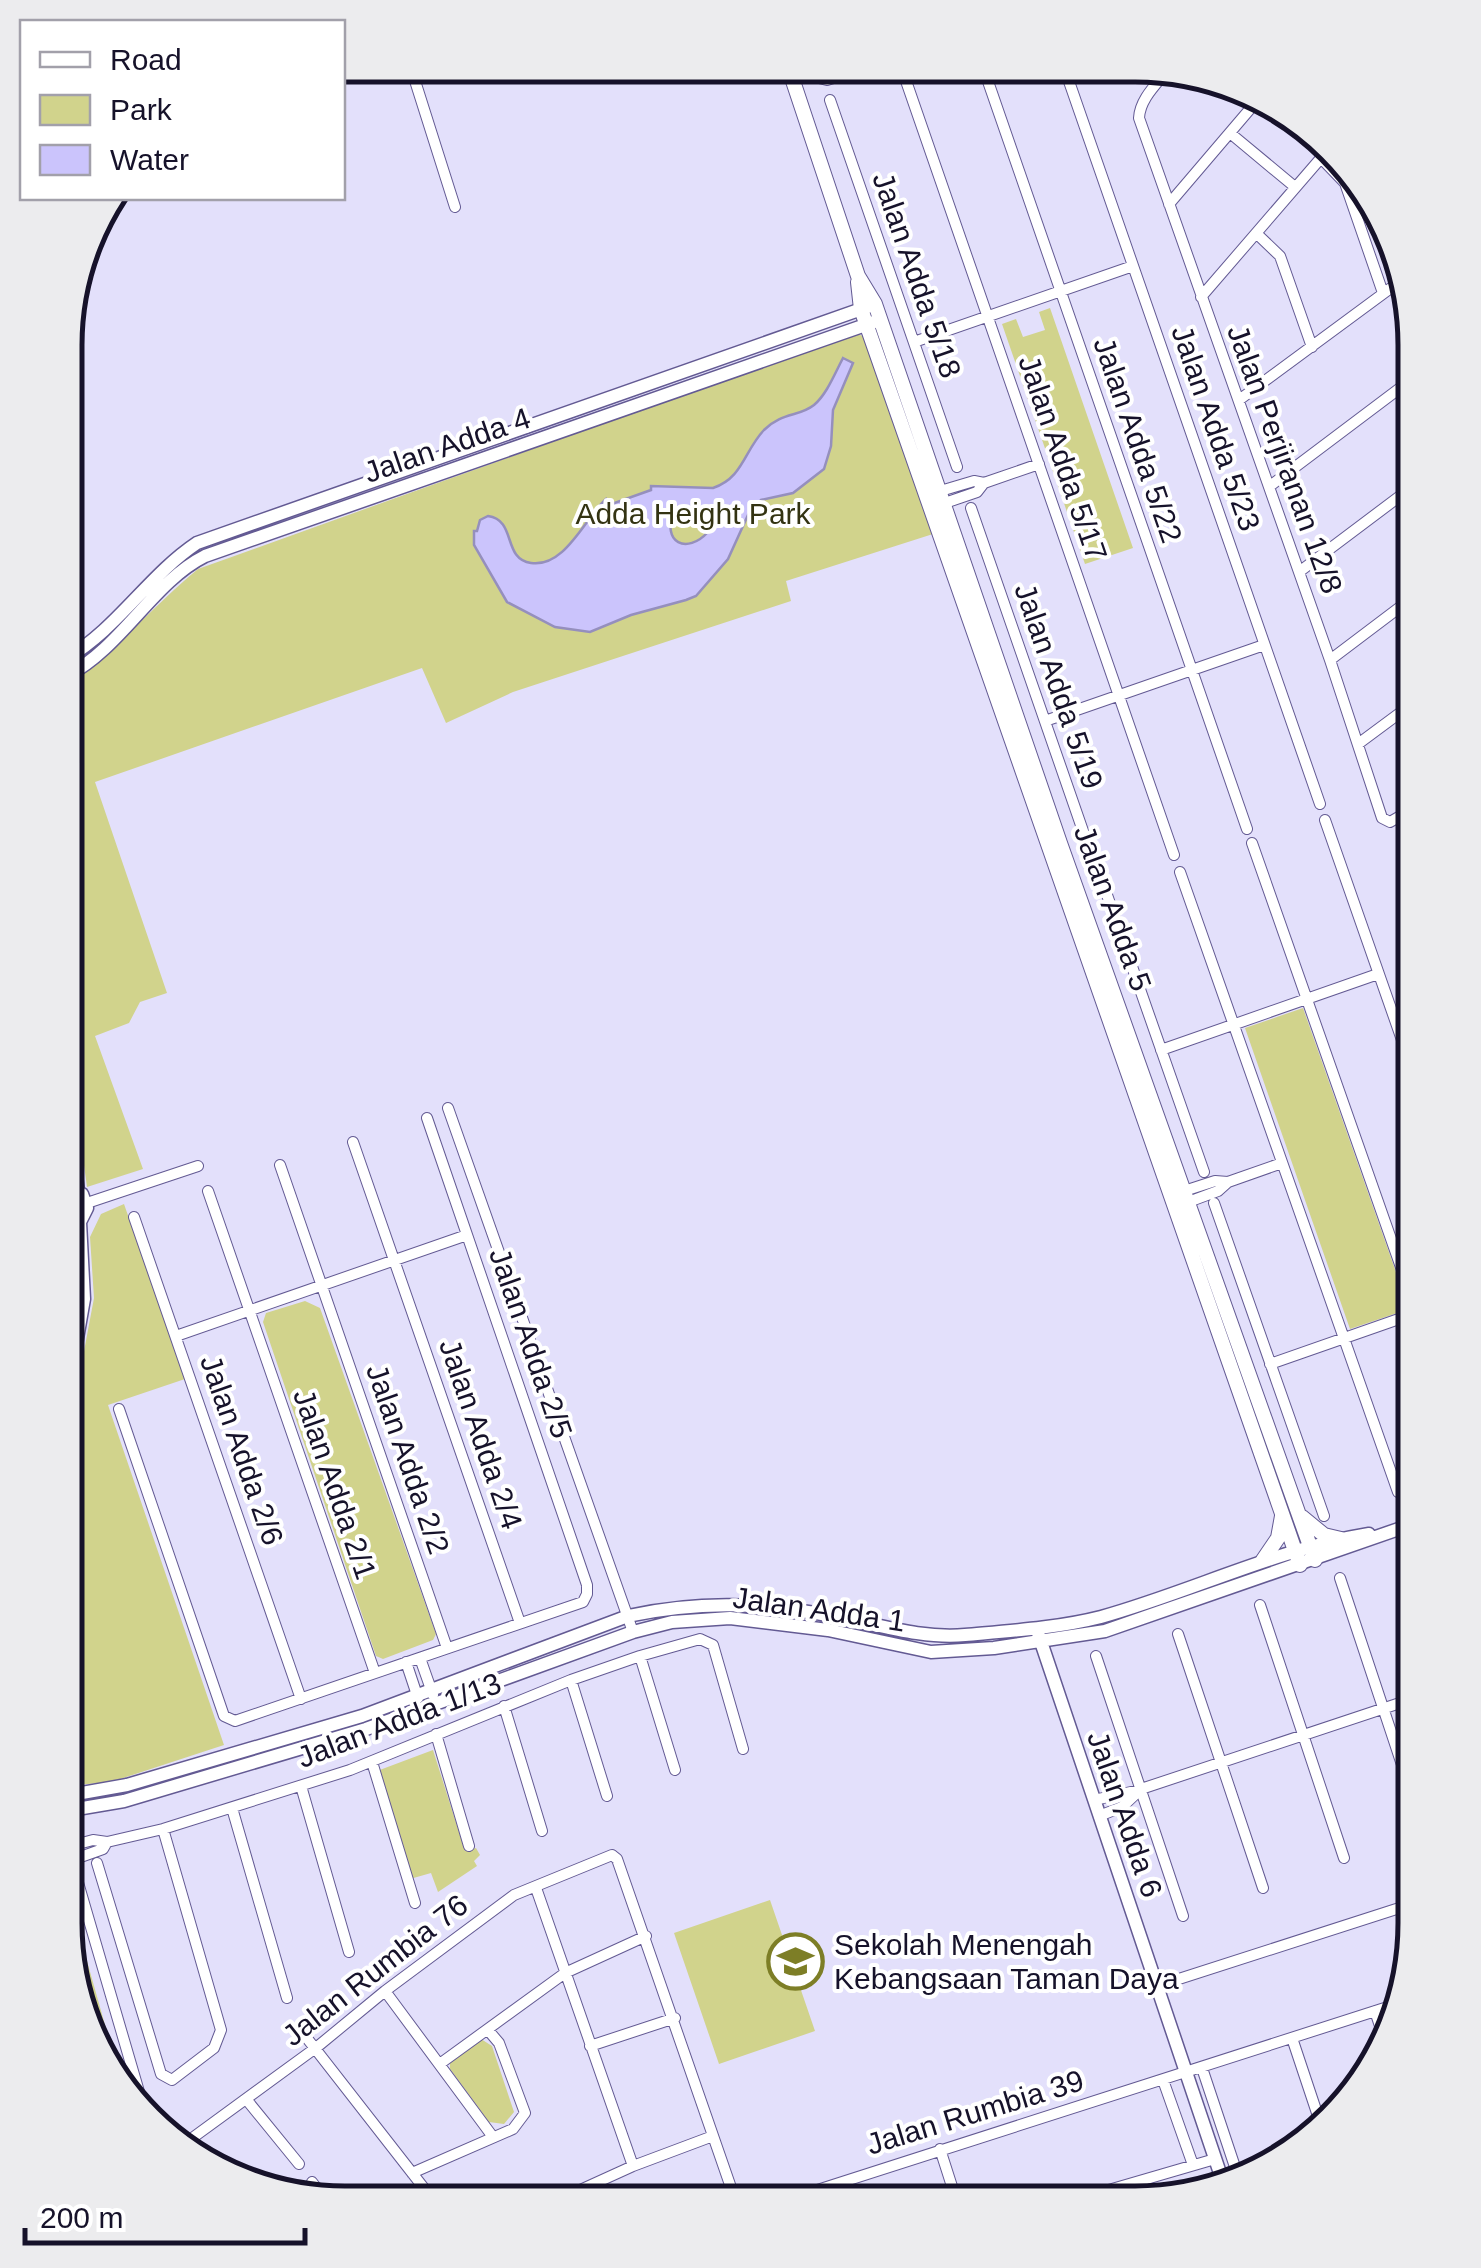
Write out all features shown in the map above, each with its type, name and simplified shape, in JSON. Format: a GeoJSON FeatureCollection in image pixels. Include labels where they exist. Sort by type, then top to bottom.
{"type":"FeatureCollection","features":[{"type":"Feature","properties":{"kind":"main road","name":"Jalan Adda 5"},"geometry":{"type":"LineString","coordinates":[[793,82],[934,500],[1305,1556]]}},
{"type":"Feature","properties":{"kind":"main road"},"geometry":{"type":"LineString","coordinates":[[1264,1560],[1290,1513],[1324,1535],[1341,1538]]}},
{"type":"Feature","properties":{"kind":"street"},"geometry":{"type":"LineString","coordinates":[[415,82],[455,206]]}},
{"type":"Feature","properties":{"kind":"street","name":"Jalan Adda 5/17"},"geometry":{"type":"LineString","coordinates":[[906,82],[1174,855]]}},
{"type":"Feature","properties":{"kind":"street","name":"Jalan Adda 5/22"},"geometry":{"type":"LineString","coordinates":[[988,82],[1247,829]]}},
{"type":"Feature","properties":{"kind":"street","name":"Jalan Adda 5/23"},"geometry":{"type":"LineString","coordinates":[[1069,82],[1320,804]]}},
{"type":"Feature","properties":{"kind":"street","name":"Jalan Perjiranan 12/8"},"geometry":{"type":"LineString","coordinates":[[1156,84],[1140,106],[1139,118],[1270,486],[1382,818],[1398,820]]}},
{"type":"Feature","properties":{"kind":"street","name":"Jalan Adda 5/18"},"geometry":{"type":"LineString","coordinates":[[830,100],[957,467]]}},
{"type":"Feature","properties":{"kind":"street"},"geometry":{"type":"LineString","coordinates":[[1169,204],[1249,110]]}},
{"type":"Feature","properties":{"kind":"street"},"geometry":{"type":"LineString","coordinates":[[1230,132],[1295,187]]}},
{"type":"Feature","properties":{"kind":"street"},"geometry":{"type":"LineString","coordinates":[[1201,297],[1320,159]]}},
{"type":"Feature","properties":{"kind":"street"},"geometry":{"type":"LineString","coordinates":[[1348,190],[1383,293]]}},
{"type":"Feature","properties":{"kind":"street"},"geometry":{"type":"LineString","coordinates":[[1257,234],[1280,256],[1312,347]]}},
{"type":"Feature","properties":{"kind":"street"},"geometry":{"type":"LineString","coordinates":[[914,342],[1133,266]]}},
{"type":"Feature","properties":{"kind":"street"},"geometry":{"type":"LineString","coordinates":[[1238,400],[1392,287]]}},
{"type":"Feature","properties":{"kind":"street","name":"Jalan Adda 4"},"geometry":{"type":"LineString","coordinates":[[83,649],[160,572],[197,543],[871,314]]}},
{"type":"Feature","properties":{"kind":"street","name":"Jalan Adda 4"},"geometry":{"type":"LineString","coordinates":[[83,665],[102,653],[188,567],[205,556],[871,314]]}},
{"type":"Feature","properties":{"kind":"street"},"geometry":{"type":"LineString","coordinates":[[1270,486],[1398,390]]}},
{"type":"Feature","properties":{"kind":"street"},"geometry":{"type":"LineString","coordinates":[[934,500],[974,481],[984,483],[1039,464]]}},
{"type":"Feature","properties":{"kind":"street"},"geometry":{"type":"LineString","coordinates":[[1299,572],[1398,498]]}},
{"type":"Feature","properties":{"kind":"street","name":"Jalan Adda 5/19"},"geometry":{"type":"LineString","coordinates":[[971,508],[1100,880]]}},
{"type":"Feature","properties":{"kind":"street"},"geometry":{"type":"LineString","coordinates":[[1330,660],[1398,609]]}},
{"type":"Feature","properties":{"kind":"street"},"geometry":{"type":"LineString","coordinates":[[1045,721],[1264,645]]}},
{"type":"Feature","properties":{"kind":"street"},"geometry":{"type":"LineString","coordinates":[[1358,744],[1398,714]]}},
{"type":"Feature","properties":{"kind":"street"},"geometry":{"type":"LineString","coordinates":[[1325,820],[1398,1030]]}},
{"type":"Feature","properties":{"kind":"street"},"geometry":{"type":"LineString","coordinates":[[1252,843],[1398,1261]]}},
{"type":"Feature","properties":{"kind":"street"},"geometry":{"type":"LineString","coordinates":[[1180,872],[1398,1492]]}},
{"type":"Feature","properties":{"kind":"street"},"geometry":{"type":"LineString","coordinates":[[1107,895],[1204,1172]]}},
{"type":"Feature","properties":{"kind":"street"},"geometry":{"type":"LineString","coordinates":[[1161,1050],[1378,974]]}},
{"type":"Feature","properties":{"kind":"street"},"geometry":{"type":"LineString","coordinates":[[448,1108],[633,1632]]}},
{"type":"Feature","properties":{"kind":"street","name":"Jalan Adda 2/5"},"geometry":{"type":"LineString","coordinates":[[427,1118],[588,1585],[583,1602],[520,1623]]}},
{"type":"Feature","properties":{"kind":"street","name":"Jalan Adda 2/4"},"geometry":{"type":"LineString","coordinates":[[353,1142],[520,1623]]}},
{"type":"Feature","properties":{"kind":"street"},"geometry":{"type":"LineString","coordinates":[[1180,1199],[1215,1181],[1228,1182],[1282,1163]]}},
{"type":"Feature","properties":{"kind":"street","name":"Jalan Adda 2/2"},"geometry":{"type":"LineString","coordinates":[[280,1165],[447,1648]]}},
{"type":"Feature","properties":{"kind":"street"},"geometry":{"type":"LineString","coordinates":[[87,1203],[198,1166]]}},
{"type":"Feature","properties":{"kind":"street","name":"Jalan Adda 2/1"},"geometry":{"type":"LineString","coordinates":[[208,1191],[375,1674]]}},
{"type":"Feature","properties":{"kind":"street"},"geometry":{"type":"LineString","coordinates":[[83,1200],[87,1203]]}},
{"type":"Feature","properties":{"kind":"street"},"geometry":{"type":"LineString","coordinates":[[83,1216],[87,1203]]}},
{"type":"Feature","properties":{"kind":"street"},"geometry":{"type":"LineString","coordinates":[[1214,1204],[1324,1516]]}},
{"type":"Feature","properties":{"kind":"street","name":"Jalan Adda 2/6"},"geometry":{"type":"LineString","coordinates":[[134,1217],[301,1699]]}},
{"type":"Feature","properties":{"kind":"street"},"geometry":{"type":"LineString","coordinates":[[176,1336],[467,1235]]}},
{"type":"Feature","properties":{"kind":"street"},"geometry":{"type":"LineString","coordinates":[[1270,1364],[1398,1318]]}},
{"type":"Feature","properties":{"kind":"street"},"geometry":{"type":"LineString","coordinates":[[118,1409],[228,1720],[235,1721],[520,1623]]}},
{"type":"Feature","properties":{"kind":"street","name":"Jalan Adda 1"},"geometry":{"type":"LineString","coordinates":[[434,1696],[672,1622],[730,1618],[828,1630],[931,1652],[959,1652],[1105,1631],[1305,1556],[1396,1530]]}},
{"type":"Feature","properties":{"kind":"street","name":"Jalan Adda 1"},"geometry":{"type":"LineString","coordinates":[[83,1808],[124,1801],[366,1729],[419,1702],[628,1616],[669,1607],[733,1603],[833,1616],[929,1635],[960,1636],[1099,1617],[1264,1560],[1305,1556],[1341,1538],[1396,1530]]}},
{"type":"Feature","properties":{"kind":"street"},"geometry":{"type":"LineString","coordinates":[[1340,1578],[1398,1750]]}},
{"type":"Feature","properties":{"kind":"street"},"geometry":{"type":"LineString","coordinates":[[1260,1606],[1344,1858]]}},
{"type":"Feature","properties":{"kind":"street","name":"Jalan Adda 6"},"geometry":{"type":"LineString","coordinates":[[1036,1627],[1219,2171]]}},
{"type":"Feature","properties":{"kind":"street"},"geometry":{"type":"LineString","coordinates":[[1178,1634],[1263,1888]]}},
{"type":"Feature","properties":{"kind":"street","name":"Jalan Adda 1/13"},"geometry":{"type":"LineString","coordinates":[[107,1842],[301,1786],[372,1762],[571,1680],[640,1656],[706,1640],[713,1645],[743,1749]]}},
{"type":"Feature","properties":{"kind":"street"},"geometry":{"type":"LineString","coordinates":[[640,1656],[676,1770]]}},
{"type":"Feature","properties":{"kind":"street"},"geometry":{"type":"LineString","coordinates":[[1096,1656],[1183,1916]]}},
{"type":"Feature","properties":{"kind":"street"},"geometry":{"type":"LineString","coordinates":[[420,1658],[434,1696]]}},
{"type":"Feature","properties":{"kind":"street"},"geometry":{"type":"LineString","coordinates":[[406,1662],[419,1702]]}},
{"type":"Feature","properties":{"kind":"street"},"geometry":{"type":"LineString","coordinates":[[571,1680],[607,1796]]}},
{"type":"Feature","properties":{"kind":"street","name":"Jalan Adda 1"},"geometry":{"type":"LineString","coordinates":[[83,1793],[127,1785],[419,1702]]}},
{"type":"Feature","properties":{"kind":"street"},"geometry":{"type":"LineString","coordinates":[[1094,1800],[1140,1789],[1398,1704]]}},
{"type":"Feature","properties":{"kind":"street"},"geometry":{"type":"LineString","coordinates":[[504,1706],[542,1831]]}},
{"type":"Feature","properties":{"kind":"street"},"geometry":{"type":"LineString","coordinates":[[436,1734],[469,1846]]}},
{"type":"Feature","properties":{"kind":"street"},"geometry":{"type":"LineString","coordinates":[[372,1762],[415,1904]]}},
{"type":"Feature","properties":{"kind":"street"},"geometry":{"type":"LineString","coordinates":[[301,1786],[349,1952]]}},
{"type":"Feature","properties":{"kind":"street"},"geometry":{"type":"LineString","coordinates":[[1099,1816],[1122,1807],[1140,1789]]}},
{"type":"Feature","properties":{"kind":"street"},"geometry":{"type":"LineString","coordinates":[[232,1808],[287,1998]]}},
{"type":"Feature","properties":{"kind":"street"},"geometry":{"type":"LineString","coordinates":[[97,1862],[161,2074],[172,2080],[214,2048],[221,2030],[163,1828]]}},
{"type":"Feature","properties":{"kind":"street"},"geometry":{"type":"LineString","coordinates":[[83,1841],[107,1842],[103,1849],[83,1856]]}},
{"type":"Feature","properties":{"kind":"street","name":"Jalan Rumbia 76"},"geometry":{"type":"LineString","coordinates":[[193,2136],[514,1895],[612,1854],[618,1859],[646,1936]]}},
{"type":"Feature","properties":{"kind":"street"},"geometry":{"type":"LineString","coordinates":[[536,1888],[633,2166]]}},
{"type":"Feature","properties":{"kind":"street"},"geometry":{"type":"LineString","coordinates":[[83,1898],[136,2082]]}},
{"type":"Feature","properties":{"kind":"street"},"geometry":{"type":"LineString","coordinates":[[1157,1986],[1398,1908]]}},
{"type":"Feature","properties":{"kind":"street"},"geometry":{"type":"LineString","coordinates":[[441,2063],[565,1973],[646,1936],[730,2186]]}},
{"type":"Feature","properties":{"kind":"street"},"geometry":{"type":"LineString","coordinates":[[385,1991],[493,2137]]}},
{"type":"Feature","properties":{"kind":"street","name":"Jalan Rumbia 39"},"geometry":{"type":"LineString","coordinates":[[828,2186],[1385,2007]]}},
{"type":"Feature","properties":{"kind":"street"},"geometry":{"type":"LineString","coordinates":[[1375,2010],[1379,2021]]}},
{"type":"Feature","properties":{"kind":"street"},"geometry":{"type":"LineString","coordinates":[[590,2046],[675,2018]]}},
{"type":"Feature","properties":{"kind":"street"},"geometry":{"type":"LineString","coordinates":[[299,2028],[422,2186]]}},
{"type":"Feature","properties":{"kind":"street"},"geometry":{"type":"LineString","coordinates":[[412,2173],[513,2128],[524,2113],[499,2043],[488,2030]]}},
{"type":"Feature","properties":{"kind":"street"},"geometry":{"type":"LineString","coordinates":[[1292,2038],[1317,2112]]}},
{"type":"Feature","properties":{"kind":"street"},"geometry":{"type":"LineString","coordinates":[[1202,2068],[1235,2166]]}},
{"type":"Feature","properties":{"kind":"street"},"geometry":{"type":"LineString","coordinates":[[1163,2080],[1193,2165]]}},
{"type":"Feature","properties":{"kind":"street"},"geometry":{"type":"LineString","coordinates":[[246,2098],[299,2164]]}},
{"type":"Feature","properties":{"kind":"street"},"geometry":{"type":"LineString","coordinates":[[589,2186],[713,2136]]}},
{"type":"Feature","properties":{"kind":"street"},"geometry":{"type":"LineString","coordinates":[[940,2149],[952,2186]]}},
{"type":"Feature","properties":{"kind":"street"},"geometry":{"type":"LineString","coordinates":[[1122,2186],[1215,2158]]}},
{"type":"Feature","properties":{"kind":"green space"},"geometry":{"type":"Polygon","coordinates":[[[1050,308],[1133,548],[1085,564],[1002,324],[1016,319],[1023,337],[1045,330],[1039,312],[1050,308]]]}},
{"type":"Feature","properties":{"kind":"green space","name":"Adda Height Park"},"geometry":{"type":"Polygon","coordinates":[[[855,333],[868,338],[933,534],[786,581],[791,601],[513,692],[446,723],[422,668],[95,782],[167,993],[140,1002],[129,1023],[95,1036],[143,1169],[87,1187],[83,1158],[83,672],[198,569],[855,333]]]}},
{"type":"Feature","properties":{"kind":"green space"},"geometry":{"type":"Polygon","coordinates":[[[1303,1008],[1398,1278],[1398,1313],[1350,1329],[1245,1028],[1303,1008]]]}},
{"type":"Feature","properties":{"kind":"green space"},"geometry":{"type":"Polygon","coordinates":[[[124,1204],[185,1379],[108,1405],[224,1745],[111,1782],[83,1784],[83,1357],[94,1298],[90,1237],[101,1214],[124,1204]]]}},
{"type":"Feature","properties":{"kind":"green space"},"geometry":{"type":"Polygon","coordinates":[[[305,1301],[320,1308],[436,1634],[433,1640],[383,1659],[376,1656],[263,1322],[266,1313],[305,1301]]]}},
{"type":"Feature","properties":{"kind":"green space"},"geometry":{"type":"Polygon","coordinates":[[[433,1750],[465,1851],[476,1848],[480,1855],[474,1861],[477,1866],[438,1892],[431,1873],[410,1879],[377,1771],[433,1750]]]}},
{"type":"Feature","properties":{"kind":"green space"},"geometry":{"type":"Polygon","coordinates":[[[770,1900],[815,2031],[719,2064],[674,1933],[770,1900]]]}},
{"type":"Feature","properties":{"kind":"green space"},"geometry":{"type":"Polygon","coordinates":[[[85,1954],[107,2030],[96,2007],[85,1954]]]}},
{"type":"Feature","properties":{"kind":"green space"},"geometry":{"type":"Polygon","coordinates":[[[481,2039],[492,2046],[514,2112],[504,2124],[489,2122],[450,2069],[450,2061],[481,2039]]]}},
{"type":"Feature","properties":{"kind":"water"},"geometry":{"type":"Polygon","coordinates":[[[843,358],[853,363],[833,410],[831,446],[824,469],[793,493],[761,500],[748,515],[728,559],[696,596],[590,632],[555,627],[507,602],[474,545],[474,531],[480,520],[488,516],[497,519],[516,555],[531,563],[543,562],[564,550],[606,499],[609,505],[651,490],[651,486],[713,488],[731,478],[764,430],[819,400],[843,358]],[[688,508],[674,511],[674,538],[685,544],[700,539],[708,532],[704,515],[688,508]]]}},
{"type":"Feature","properties":{"kind":"place","name":"Sekolah Menengah Kebangsaan Taman Daya"},"geometry":{"type":"Point","coordinates":[795,1961]}}]}
